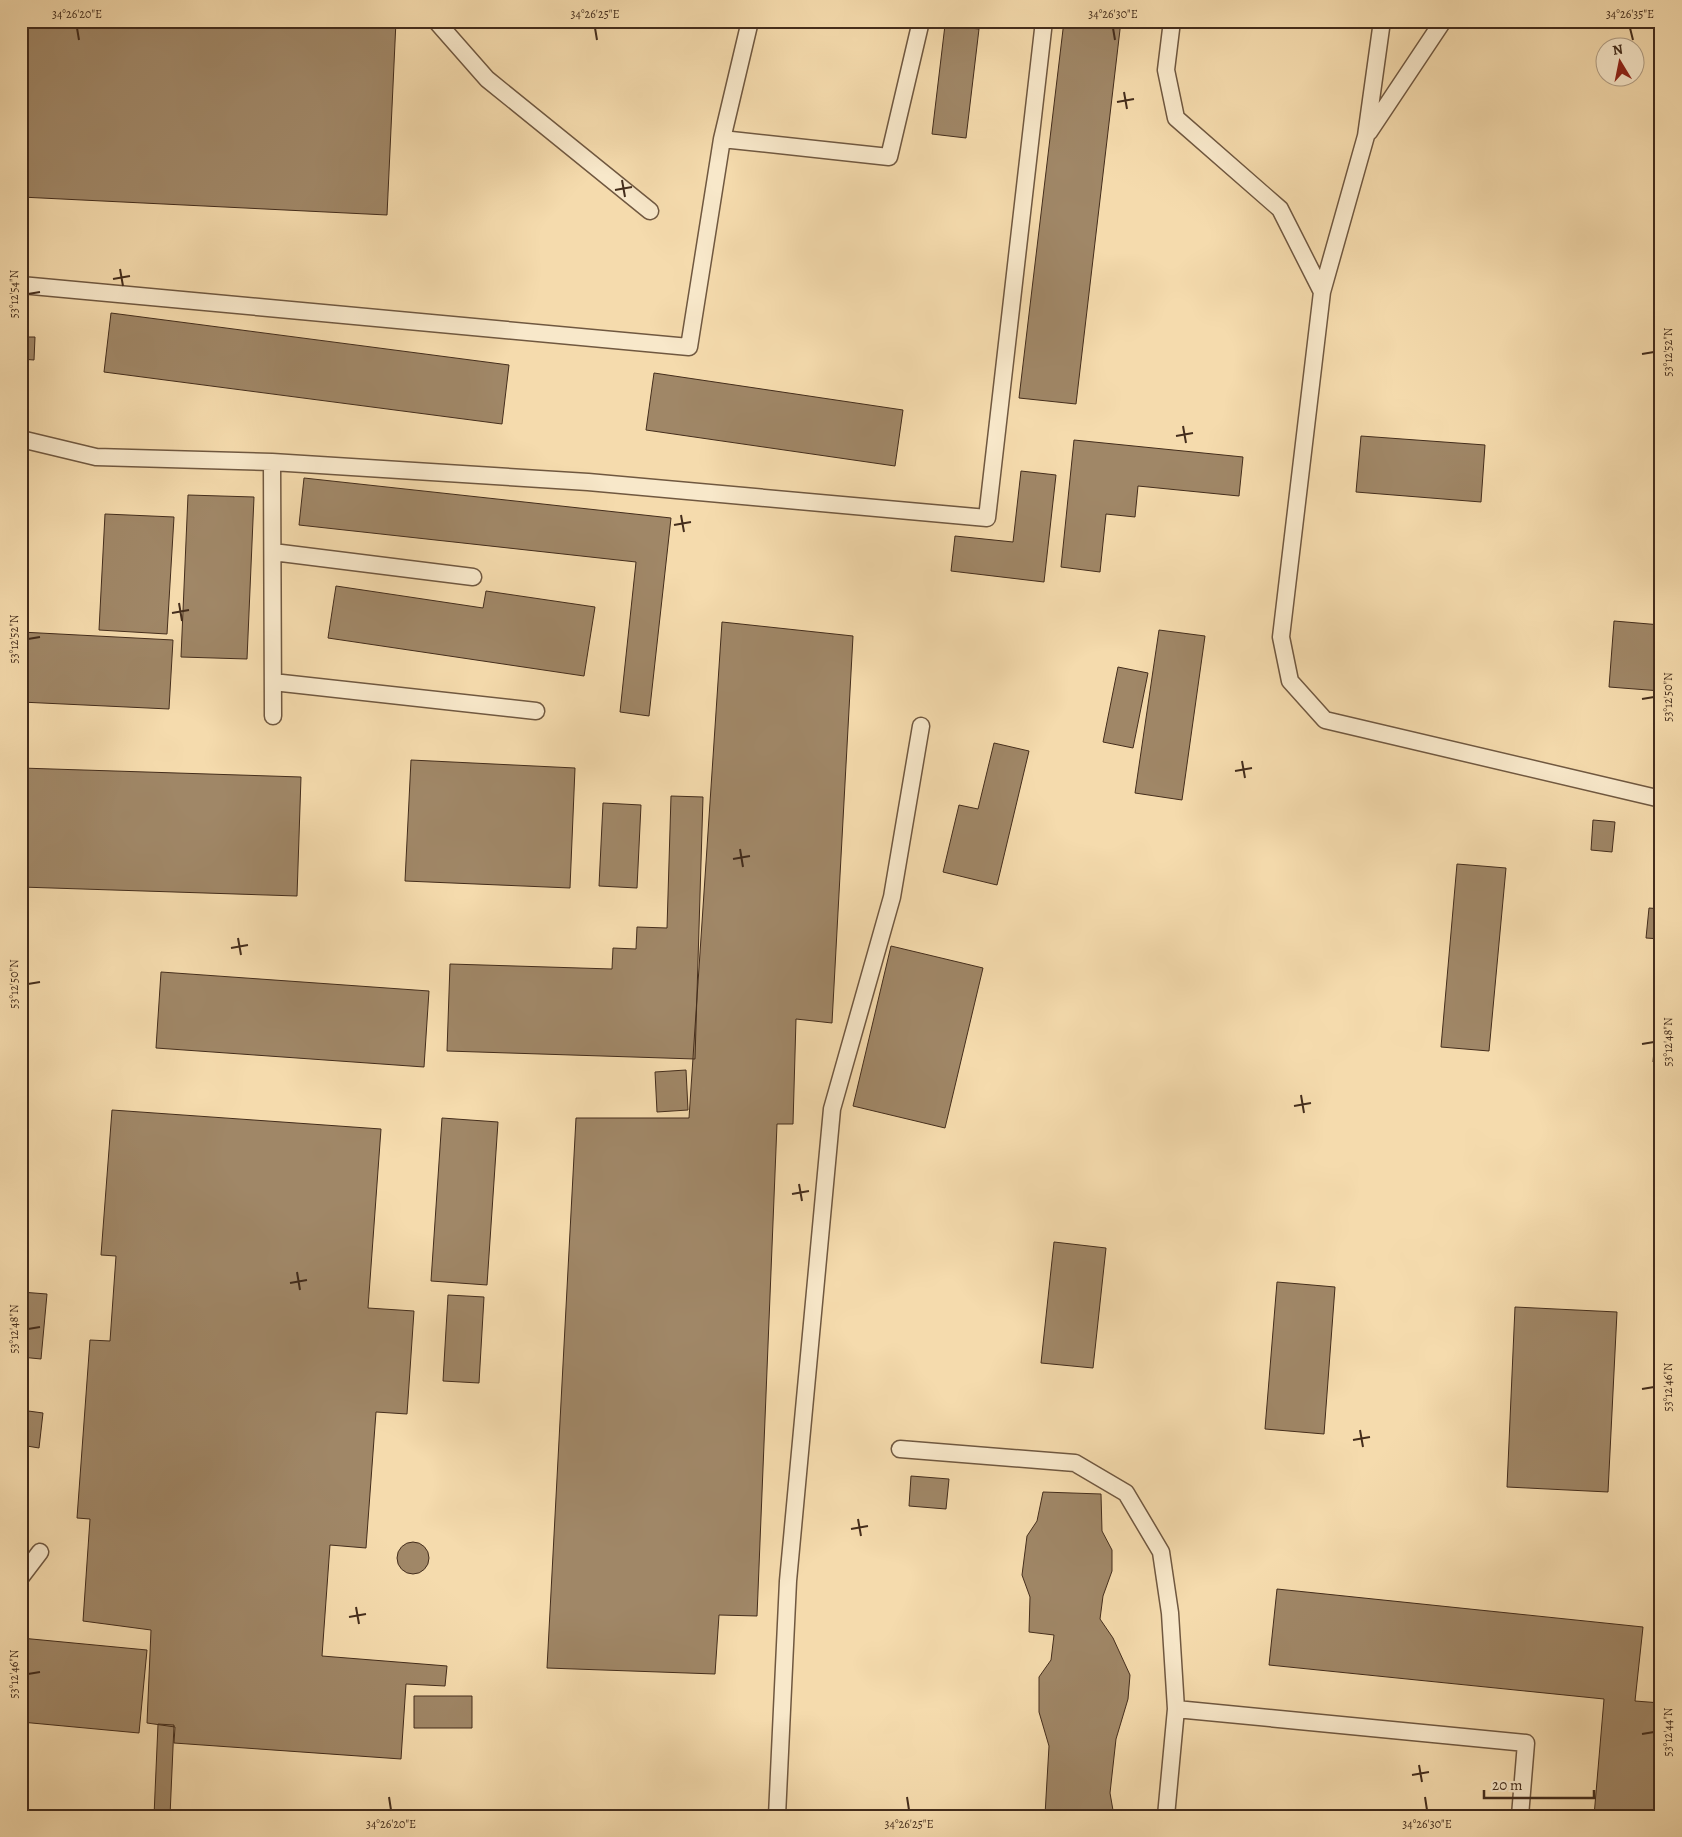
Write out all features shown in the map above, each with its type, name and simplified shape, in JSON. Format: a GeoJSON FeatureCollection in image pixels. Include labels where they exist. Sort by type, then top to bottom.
{"type":"FeatureCollection","features":[{"type":"Feature","properties":{"kind":"lane"},"geometry":{"type":"LineString","coordinates":[[436,21],[487,79],[650,211]]}},
{"type":"Feature","properties":{"kind":"lane"},"geometry":{"type":"LineString","coordinates":[[21,285],[689,347],[722,139],[750,21]]}},
{"type":"Feature","properties":{"kind":"lane"},"geometry":{"type":"LineString","coordinates":[[722,139],[889,157],[921,21]]}},
{"type":"Feature","properties":{"kind":"lane"},"geometry":{"type":"LineString","coordinates":[[21,439],[96,457],[272,462],[588,482],[987,518],[1044,21]]}},
{"type":"Feature","properties":{"kind":"lane"},"geometry":{"type":"LineString","coordinates":[[1172,21],[1166,70],[1176,118],[1280,209],[1322,292]]}},
{"type":"Feature","properties":{"kind":"lane"},"geometry":{"type":"LineString","coordinates":[[1382,21],[1366,136],[1322,292],[1281,637],[1290,681],[1325,720],[1661,799]]}},
{"type":"Feature","properties":{"kind":"lane"},"geometry":{"type":"LineString","coordinates":[[1366,136],[1442,21]]}},
{"type":"Feature","properties":{"kind":"lane"},"geometry":{"type":"LineString","coordinates":[[272,462],[273,716]]}},
{"type":"Feature","properties":{"kind":"lane"},"geometry":{"type":"LineString","coordinates":[[273,552],[473,577]]}},
{"type":"Feature","properties":{"kind":"lane"},"geometry":{"type":"LineString","coordinates":[[273,682],[536,711]]}},
{"type":"Feature","properties":{"kind":"lane"},"geometry":{"type":"LineString","coordinates":[[777,1816],[788,1581],[832,1110],[892,896],[921,726]]}},
{"type":"Feature","properties":{"kind":"lane"},"geometry":{"type":"LineString","coordinates":[[900,1449],[1075,1464],[1126,1493],[1160,1552],[1170,1613],[1176,1709],[1166,1816]]}},
{"type":"Feature","properties":{"kind":"lane"},"geometry":{"type":"LineString","coordinates":[[21,1577],[40,1552]]}},
{"type":"Feature","properties":{"kind":"lane"},"geometry":{"type":"LineString","coordinates":[[1176,1709],[1526,1744],[1520,1816]]}},
{"type":"Feature","properties":{"kind":"building"},"geometry":{"type":"Polygon","coordinates":[[[21,21],[396,21],[387,215],[21,197],[21,21]]]}},
{"type":"Feature","properties":{"kind":"building"},"geometry":{"type":"Polygon","coordinates":[[[1064,21],[1121,21],[1076,404],[1019,398],[1064,21]]]}},
{"type":"Feature","properties":{"kind":"building"},"geometry":{"type":"Polygon","coordinates":[[[945,25],[979,29],[966,138],[932,134],[945,25]]]}},
{"type":"Feature","properties":{"kind":"building"},"geometry":{"type":"Polygon","coordinates":[[[111,313],[509,365],[502,424],[104,372],[111,313]]]}},
{"type":"Feature","properties":{"kind":"building"},"geometry":{"type":"Polygon","coordinates":[[[21,337],[35,337],[34,360],[21,359],[21,337]]]}},
{"type":"Feature","properties":{"kind":"building"},"geometry":{"type":"Polygon","coordinates":[[[654,373],[903,410],[895,466],[646,430],[654,373]]]}},
{"type":"Feature","properties":{"kind":"building"},"geometry":{"type":"Polygon","coordinates":[[[1361,436],[1485,445],[1481,502],[1356,492],[1361,436]]]}},
{"type":"Feature","properties":{"kind":"building"},"geometry":{"type":"Polygon","coordinates":[[[1074,440],[1243,457],[1239,496],[1138,486],[1135,517],[1106,514],[1100,572],[1061,567],[1074,440]]]}},
{"type":"Feature","properties":{"kind":"building"},"geometry":{"type":"Polygon","coordinates":[[[1021,471],[1056,475],[1044,582],[951,571],[955,536],[1013,542],[1021,471]]]}},
{"type":"Feature","properties":{"kind":"building"},"geometry":{"type":"Polygon","coordinates":[[[304,478],[671,518],[649,716],[620,712],[636,562],[299,525],[304,478]]]}},
{"type":"Feature","properties":{"kind":"building"},"geometry":{"type":"Polygon","coordinates":[[[188,495],[254,497],[247,659],[181,657],[188,495]]]}},
{"type":"Feature","properties":{"kind":"building"},"geometry":{"type":"Polygon","coordinates":[[[105,514],[174,517],[167,634],[99,630],[105,514]]]}},
{"type":"Feature","properties":{"kind":"building"},"geometry":{"type":"Polygon","coordinates":[[[336,586],[483,608],[486,591],[595,607],[584,676],[328,638],[336,586]]]}},
{"type":"Feature","properties":{"kind":"building"},"geometry":{"type":"Polygon","coordinates":[[[1614,621],[1661,625],[1661,691],[1609,687],[1614,621]]]}},
{"type":"Feature","properties":{"kind":"building"},"geometry":{"type":"Polygon","coordinates":[[[722,622],[853,636],[832,1023],[796,1019],[793,1124],[777,1124],[757,1616],[719,1615],[715,1674],[547,1668],[576,1118],[689,1118],[722,622]]]}},
{"type":"Feature","properties":{"kind":"building"},"geometry":{"type":"Polygon","coordinates":[[[1159,630],[1205,636],[1182,800],[1135,793],[1159,630]]]}},
{"type":"Feature","properties":{"kind":"building"},"geometry":{"type":"Polygon","coordinates":[[[21,632],[173,640],[169,709],[21,702],[21,632]]]}},
{"type":"Feature","properties":{"kind":"building"},"geometry":{"type":"Polygon","coordinates":[[[1118,667],[1148,673],[1133,748],[1103,742],[1118,667]]]}},
{"type":"Feature","properties":{"kind":"building"},"geometry":{"type":"Polygon","coordinates":[[[994,743],[1029,751],[997,885],[943,872],[959,805],[978,809],[994,743]]]}},
{"type":"Feature","properties":{"kind":"building"},"geometry":{"type":"Polygon","coordinates":[[[411,760],[575,768],[570,888],[405,881],[411,760]]]}},
{"type":"Feature","properties":{"kind":"building"},"geometry":{"type":"Polygon","coordinates":[[[21,768],[301,777],[297,896],[21,887],[21,768]]]}},
{"type":"Feature","properties":{"kind":"building"},"geometry":{"type":"Polygon","coordinates":[[[671,796],[703,797],[695,1059],[447,1051],[450,964],[612,969],[613,948],[636,949],[637,927],[667,928],[671,796]]]}},
{"type":"Feature","properties":{"kind":"building"},"geometry":{"type":"Polygon","coordinates":[[[603,803],[641,805],[637,888],[599,886],[603,803]]]}},
{"type":"Feature","properties":{"kind":"building"},"geometry":{"type":"Polygon","coordinates":[[[1593,820],[1615,822],[1612,852],[1591,850],[1593,820]]]}},
{"type":"Feature","properties":{"kind":"building"},"geometry":{"type":"Polygon","coordinates":[[[1457,864],[1506,868],[1489,1051],[1441,1047],[1457,864]]]}},
{"type":"Feature","properties":{"kind":"building"},"geometry":{"type":"Polygon","coordinates":[[[1649,908],[1661,909],[1661,939],[1646,938],[1649,908]]]}},
{"type":"Feature","properties":{"kind":"building"},"geometry":{"type":"Polygon","coordinates":[[[891,946],[983,968],[945,1128],[853,1106],[891,946]]]}},
{"type":"Feature","properties":{"kind":"building"},"geometry":{"type":"Polygon","coordinates":[[[1661,970],[1661,1063],[1653,1062],[1661,970]]]}},
{"type":"Feature","properties":{"kind":"building"},"geometry":{"type":"Polygon","coordinates":[[[161,972],[429,991],[424,1067],[156,1048],[161,972]]]}},
{"type":"Feature","properties":{"kind":"building"},"geometry":{"type":"Polygon","coordinates":[[[686,1070],[688,1110],[657,1112],[655,1072],[686,1070]]]}},
{"type":"Feature","properties":{"kind":"building"},"geometry":{"type":"Polygon","coordinates":[[[112,1110],[381,1129],[368,1308],[414,1311],[407,1414],[376,1412],[366,1548],[330,1545],[322,1656],[447,1666],[445,1686],[406,1684],[401,1759],[174,1743],[175,1727],[147,1723],[151,1630],[83,1621],[90,1519],[77,1518],[90,1340],[110,1341],[116,1256],[101,1255],[112,1110]]]}},
{"type":"Feature","properties":{"kind":"building"},"geometry":{"type":"Polygon","coordinates":[[[442,1118],[498,1122],[487,1285],[431,1281],[442,1118]]]}},
{"type":"Feature","properties":{"kind":"building"},"geometry":{"type":"Polygon","coordinates":[[[1054,1242],[1106,1248],[1093,1368],[1041,1363],[1054,1242]]]}},
{"type":"Feature","properties":{"kind":"building"},"geometry":{"type":"Polygon","coordinates":[[[1277,1282],[1335,1287],[1324,1434],[1265,1429],[1277,1282]]]}},
{"type":"Feature","properties":{"kind":"building"},"geometry":{"type":"Polygon","coordinates":[[[21,1292],[47,1294],[41,1359],[21,1357],[21,1292]]]}},
{"type":"Feature","properties":{"kind":"building"},"geometry":{"type":"Polygon","coordinates":[[[448,1295],[484,1297],[479,1383],[443,1381],[448,1295]]]}},
{"type":"Feature","properties":{"kind":"building"},"geometry":{"type":"Polygon","coordinates":[[[1515,1307],[1617,1312],[1608,1492],[1507,1487],[1515,1307]]]}},
{"type":"Feature","properties":{"kind":"building"},"geometry":{"type":"Polygon","coordinates":[[[21,1410],[43,1413],[39,1448],[21,1445],[21,1410]]]}},
{"type":"Feature","properties":{"kind":"building"},"geometry":{"type":"Polygon","coordinates":[[[911,1476],[949,1479],[946,1509],[909,1506],[911,1476]]]}},
{"type":"Feature","properties":{"kind":"building"},"geometry":{"type":"Polygon","coordinates":[[[1043,1492],[1101,1494],[1102,1531],[1112,1550],[1112,1571],[1103,1596],[1100,1619],[1113,1638],[1130,1675],[1128,1699],[1116,1739],[1110,1793],[1114,1816],[1043,1816],[1045,1815],[1049,1746],[1039,1712],[1039,1677],[1051,1660],[1054,1635],[1029,1632],[1030,1597],[1022,1575],[1027,1536],[1037,1521],[1043,1492]]]}},
{"type":"Feature","properties":{"kind":"building"},"geometry":{"type":"Polygon","coordinates":[[[413,1542],[419,1543],[424,1547],[428,1552],[428,1564],[424,1569],[419,1573],[413,1574],[407,1573],[402,1569],[398,1564],[397,1558],[398,1552],[402,1547],[407,1543],[413,1542]]]}},
{"type":"Feature","properties":{"kind":"building"},"geometry":{"type":"Polygon","coordinates":[[[1277,1589],[1643,1627],[1635,1701],[1661,1703],[1661,1772],[1657,1816],[1594,1816],[1604,1699],[1269,1665],[1277,1589]]]}},
{"type":"Feature","properties":{"kind":"building"},"geometry":{"type":"Polygon","coordinates":[[[21,1638],[147,1650],[139,1733],[21,1722],[21,1638]]]}},
{"type":"Feature","properties":{"kind":"building"},"geometry":{"type":"Polygon","coordinates":[[[414,1696],[472,1696],[472,1728],[414,1728],[414,1696]]]}},
{"type":"Feature","properties":{"kind":"building"},"geometry":{"type":"Polygon","coordinates":[[[158,1724],[174,1725],[170,1816],[154,1816],[158,1724]]]}},
{"type":"Feature","properties":{"kind":"building"},"geometry":{"type":"Polygon","coordinates":[[[461,1810],[535,1816],[461,1816],[461,1810]]]}}]}
